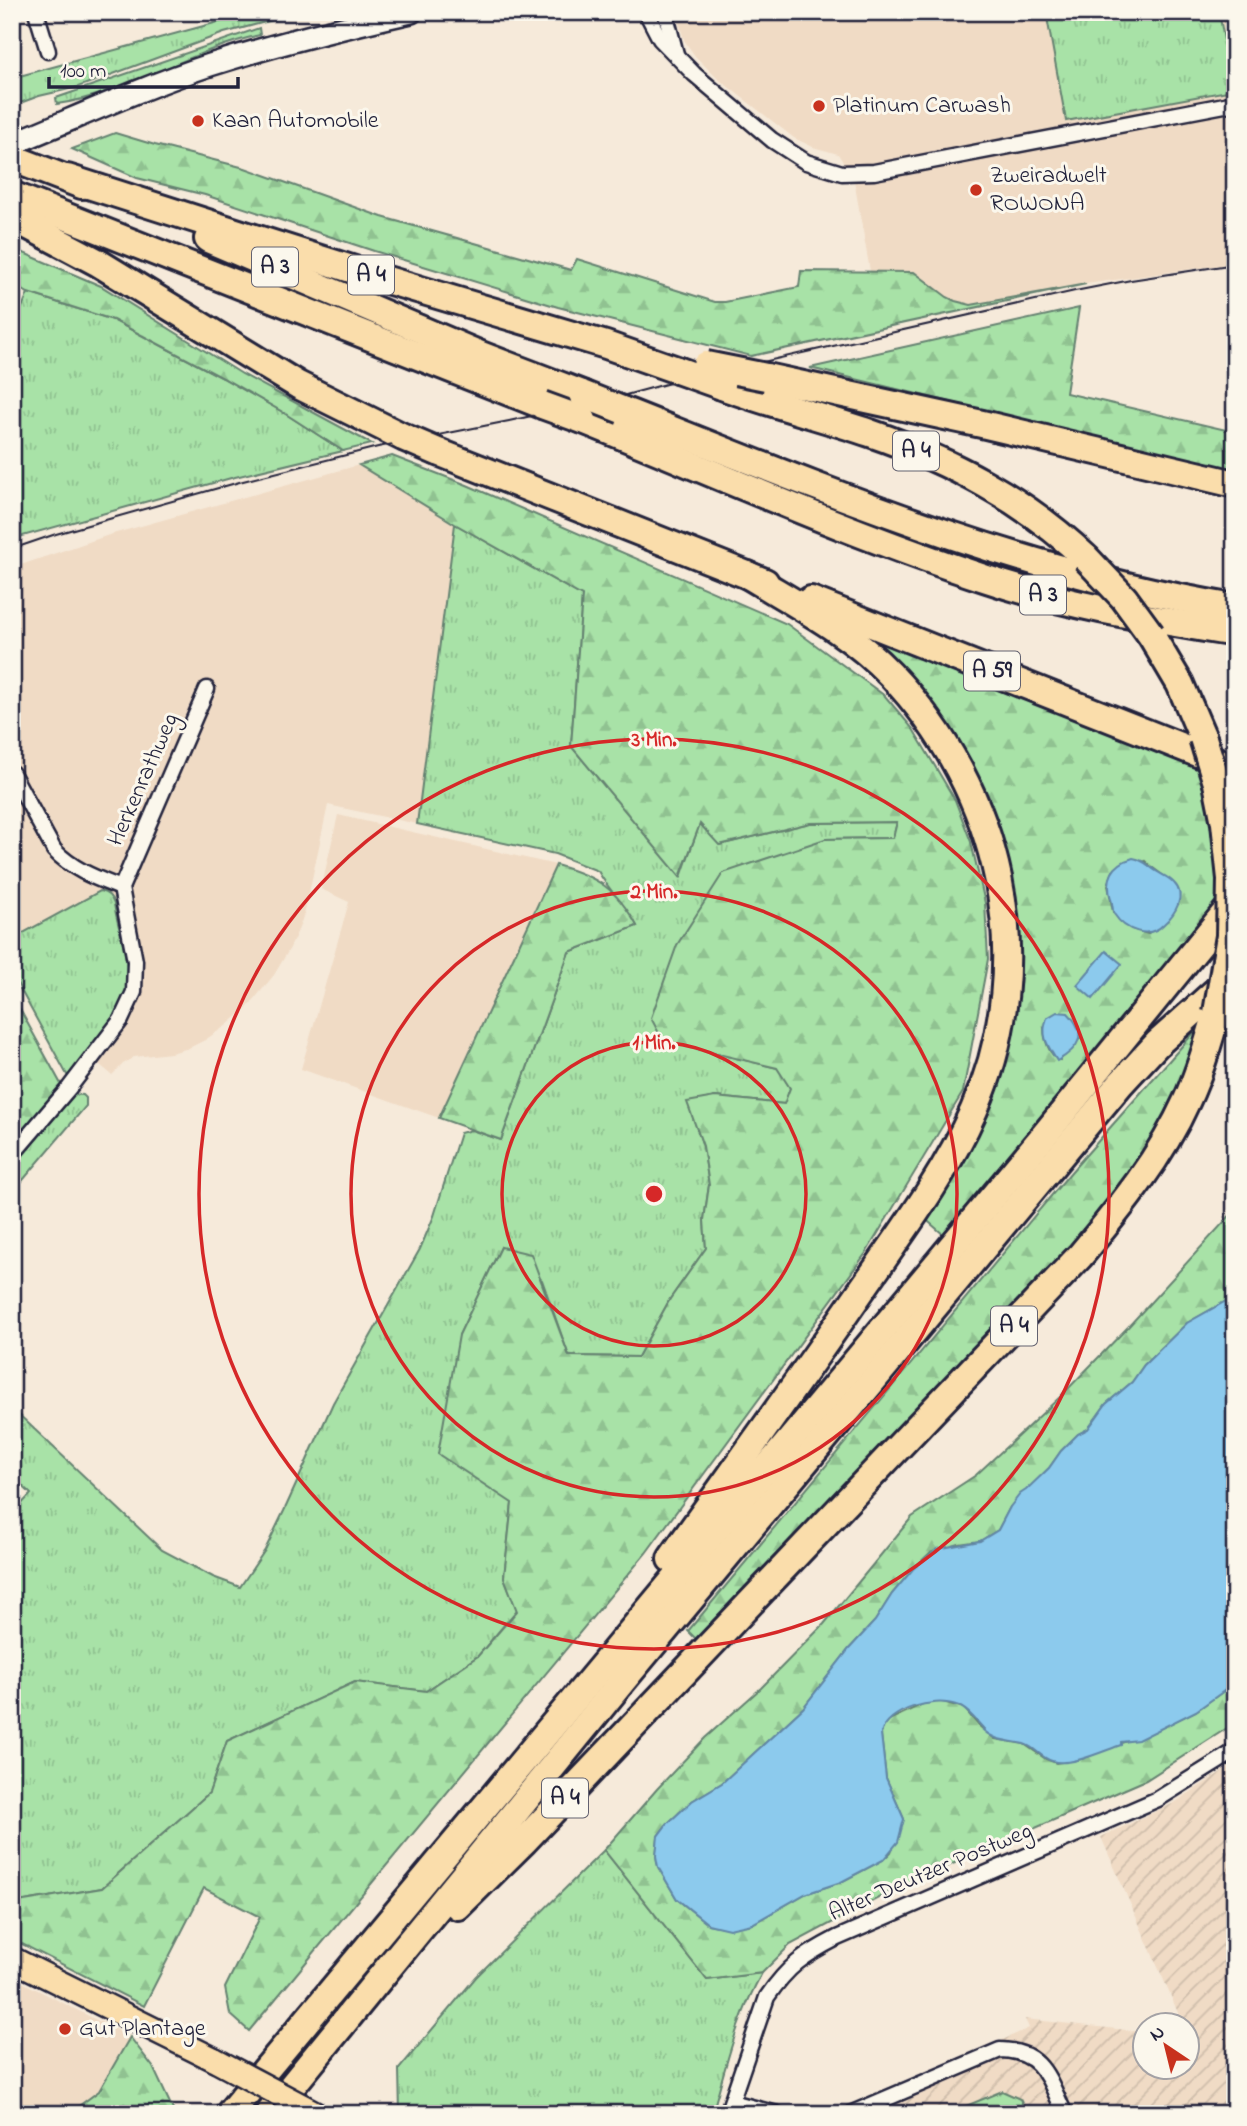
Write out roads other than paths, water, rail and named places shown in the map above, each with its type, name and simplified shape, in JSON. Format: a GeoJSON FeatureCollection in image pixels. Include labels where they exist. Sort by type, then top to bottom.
{"type":"FeatureCollection","features":[{"type":"Feature","properties":{"kind":"highway","name":"A 3"},"geometry":{"type":"LineString","coordinates":[[12,158],[483,356],[582,407],[858,533],[988,580],[1104,610],[1235,634]]}},
{"type":"Feature","properties":{"kind":"highway","name":"A 4"},"geometry":{"type":"LineString","coordinates":[[55,174],[370,275],[606,345],[871,434],[957,468],[1031,511],[1065,537],[1124,598],[1151,635],[1180,684],[1203,738],[1226,776],[1225,824],[1233,890],[1230,936],[1217,1013],[1195,1083],[1171,1131],[1124,1201],[1080,1256],[524,1841],[372,1990],[269,2114]]}},
{"type":"Feature","properties":{"kind":"highway","name":"A 3"},"geometry":{"type":"LineString","coordinates":[[12,195],[542,405],[622,410],[896,517],[972,543],[1083,576],[1235,608]]}},
{"type":"Feature","properties":{"kind":"highway","name":"A 4"},"geometry":{"type":"LineString","coordinates":[[12,217],[97,262],[298,385],[438,452],[748,575],[827,624],[859,647],[888,673],[925,715],[959,767],[976,802],[989,839],[999,877],[1002,903],[1006,955],[998,1033],[988,1071],[958,1144],[810,1365],[663,1569],[496,1793],[229,2114]]}},
{"type":"Feature","properties":{"kind":"highway"},"geometry":{"type":"LineString","coordinates":[[606,345],[982,424],[1235,484]]}},
{"type":"Feature","properties":{"kind":"highway","name":"A 59"},"geometry":{"type":"LineString","coordinates":[[748,575],[1226,776]]}},
{"type":"Feature","properties":{"kind":"highway"},"geometry":{"type":"LineString","coordinates":[[496,1793],[1038,1143],[1233,890]]}},
{"type":"Feature","properties":{"kind":"highway"},"geometry":{"type":"LineString","coordinates":[[372,1990],[615,1690],[1103,1103],[1157,1044],[1235,975]]}},
{"type":"Feature","properties":{"kind":"main road"},"geometry":{"type":"LineString","coordinates":[[12,144],[119,99],[218,63],[411,12]]}},
{"type":"Feature","properties":{"kind":"main road"},"geometry":{"type":"LineString","coordinates":[[12,132],[119,99]]}},
{"type":"Feature","properties":{"kind":"main road"},"geometry":{"type":"LineString","coordinates":[[12,1959],[317,2114]]}},
{"type":"Feature","properties":{"kind":"street"},"geometry":{"type":"LineString","coordinates":[[36,12],[48,51]]}},
{"type":"Feature","properties":{"kind":"street"},"geometry":{"type":"LineString","coordinates":[[665,12],[676,55]]}},
{"type":"Feature","properties":{"kind":"street"},"geometry":{"type":"LineString","coordinates":[[646,13],[660,39],[694,75],[772,140],[806,162],[842,173],[874,172],[1235,103]]}},
{"type":"Feature","properties":{"kind":"street","name":"Herkenrathweg"},"geometry":{"type":"LineString","coordinates":[[121,888],[208,689]]}},
{"type":"Feature","properties":{"kind":"street"},"geometry":{"type":"LineString","coordinates":[[12,773],[47,838],[62,858],[81,872],[121,888],[135,961],[134,992],[121,1020],[69,1088],[12,1155]]}},
{"type":"Feature","properties":{"kind":"street","name":"Alter Deutzer Postweg"},"geometry":{"type":"LineString","coordinates":[[729,2108],[767,1997],[779,1980],[805,1955],[849,1932],[1158,1799],[1235,1751]]}},
{"type":"Feature","properties":{"kind":"street"},"geometry":{"type":"LineString","coordinates":[[850,2114],[1000,2050],[1023,2053],[1040,2065],[1065,2114]]}},
{"type":"Feature","properties":{"kind":"street"},"geometry":{"type":"LineString","coordinates":[[729,2108],[777,2114]]}},
{"type":"Feature","properties":{"kind":"water"},"geometry":{"type":"Polygon","coordinates":[[[1133,858],[1143,861],[1170,879],[1178,888],[1178,905],[1172,915],[1151,932],[1131,929],[1113,912],[1109,892],[1112,873],[1120,864],[1133,858]]]}},
{"type":"Feature","properties":{"kind":"water"},"geometry":{"type":"Polygon","coordinates":[[[1106,951],[1122,964],[1093,999],[1077,985],[1106,951]]]}},
{"type":"Feature","properties":{"kind":"water"},"geometry":{"type":"Polygon","coordinates":[[[1057,1012],[1068,1013],[1078,1028],[1079,1040],[1071,1051],[1057,1061],[1046,1041],[1044,1030],[1047,1018],[1057,1012]]]}},
{"type":"Feature","properties":{"kind":"water"},"geometry":{"type":"Polygon","coordinates":[[[1235,1296],[1235,1683],[1196,1711],[1138,1740],[1121,1742],[1121,1745],[1068,1762],[1052,1761],[1028,1745],[993,1737],[983,1730],[968,1712],[956,1705],[936,1703],[912,1707],[892,1718],[881,1734],[886,1778],[904,1819],[898,1842],[883,1860],[841,1882],[805,1894],[752,1924],[729,1929],[708,1924],[677,1899],[658,1867],[656,1856],[658,1836],[667,1824],[692,1801],[722,1783],[803,1708],[849,1649],[875,1621],[892,1594],[913,1569],[937,1549],[980,1541],[998,1530],[1020,1494],[1049,1468],[1078,1434],[1088,1429],[1106,1404],[1132,1382],[1144,1365],[1187,1323],[1235,1296]]]}},
{"type":"Feature","properties":{"kind":"tram line"},"geometry":{"type":"LineString","coordinates":[[12,549],[243,481],[378,447],[622,396],[1075,291],[1235,264]]}},
{"type":"Feature","properties":{"kind":"place","name":"Platinum Carwash"},"geometry":{"type":"Point","coordinates":[819,106]}},
{"type":"Feature","properties":{"kind":"place","name":"Kaan Automobile"},"geometry":{"type":"Point","coordinates":[198,121]}},
{"type":"Feature","properties":{"kind":"place","name":"Zweiradwelt ROWONA"},"geometry":{"type":"Point","coordinates":[976,190]}},
{"type":"Feature","properties":{"kind":"place","name":"Gut Plantage"},"geometry":{"type":"Point","coordinates":[65,2029]}}]}
